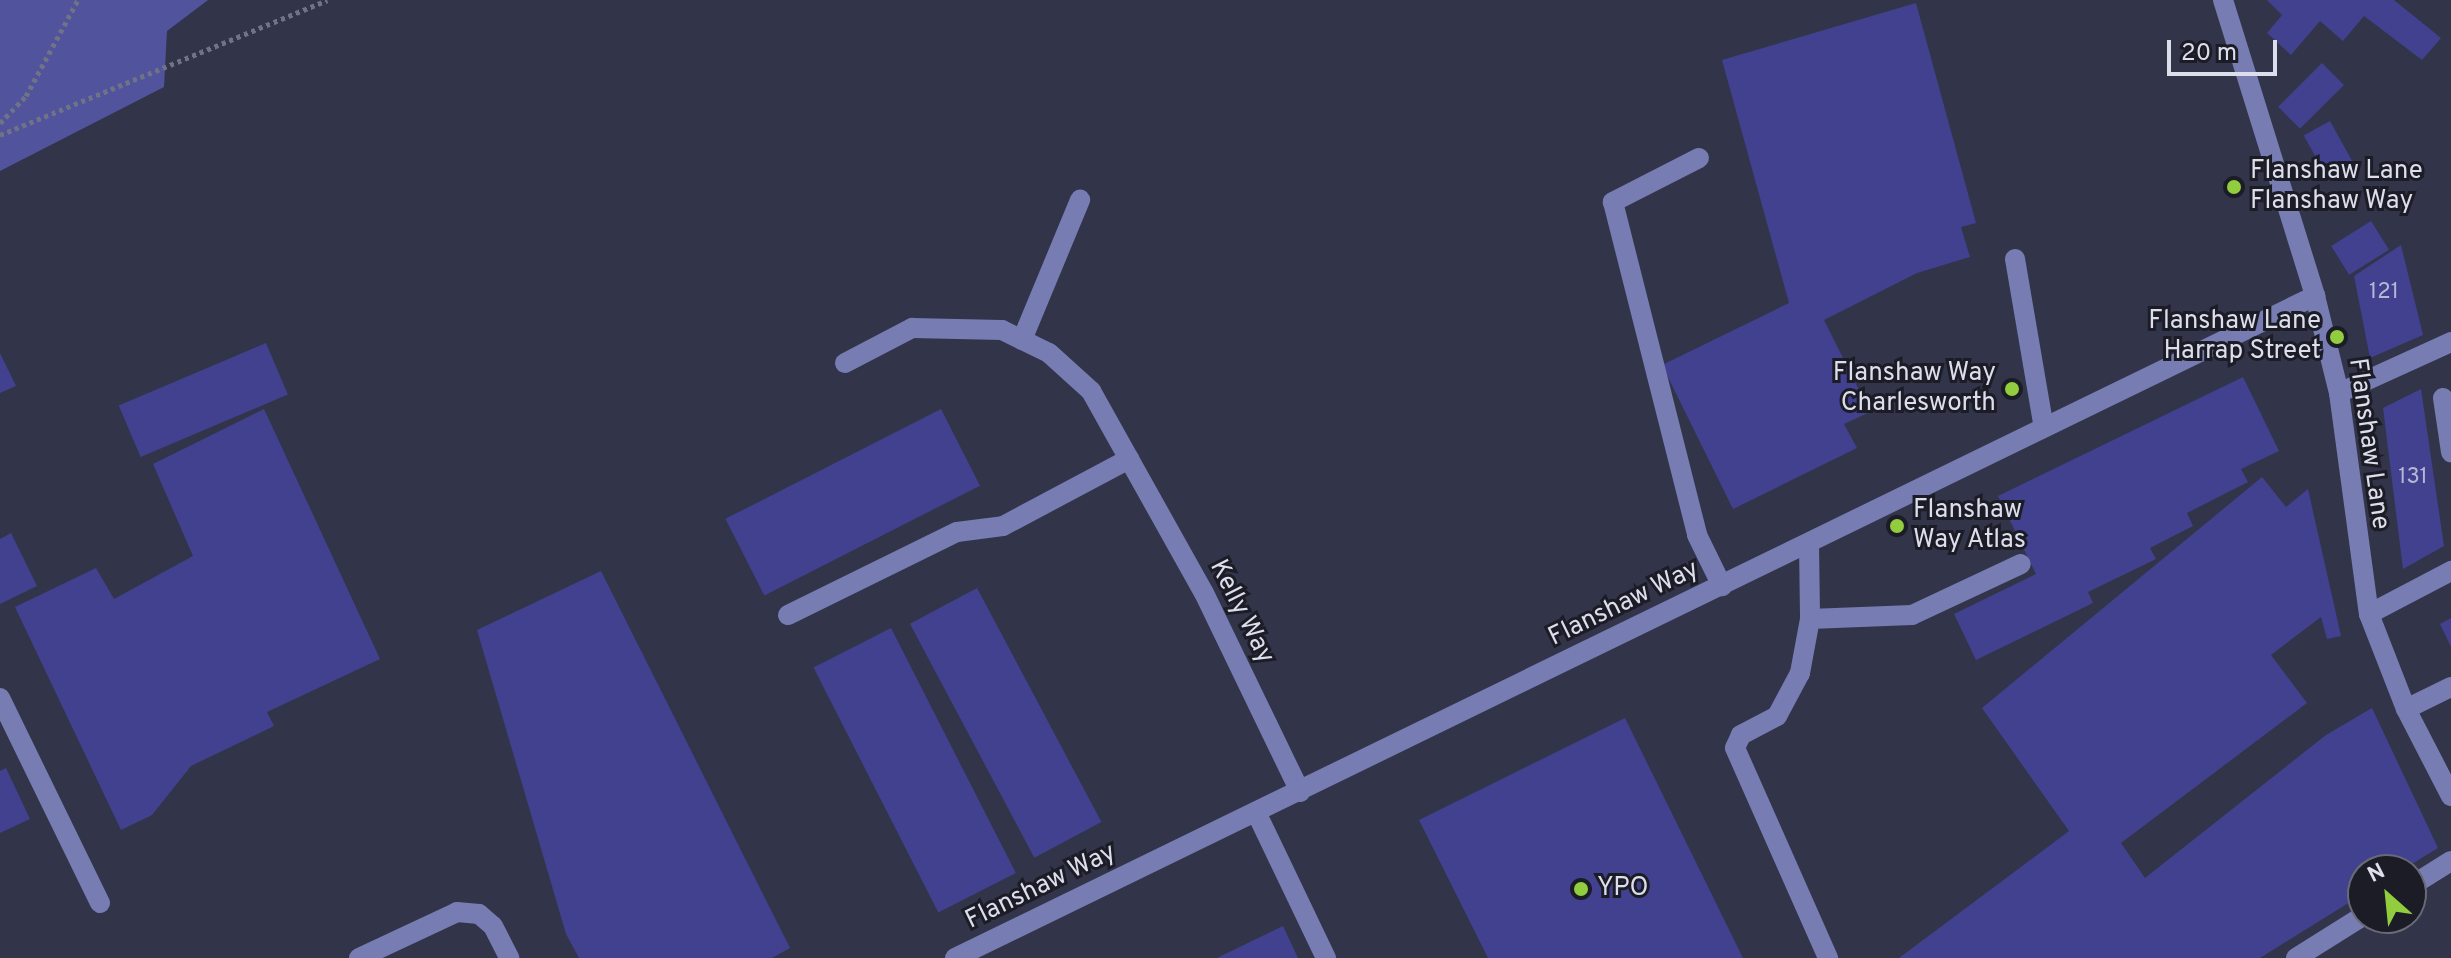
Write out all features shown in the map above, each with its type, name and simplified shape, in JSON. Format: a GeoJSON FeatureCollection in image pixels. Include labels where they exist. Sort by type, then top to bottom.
{"type":"FeatureCollection","features":[{"type":"Feature","properties":{"kind":"street","name":"Flanshaw Lane"},"geometry":{"type":"LineString","coordinates":[[2223,0],[2315,296],[2339,393],[2369,614],[2406,709],[2451,796]]}},
{"type":"Feature","properties":{"kind":"street"},"geometry":{"type":"LineString","coordinates":[[1699,158],[1613,202],[1697,535],[1722,586]]}},
{"type":"Feature","properties":{"kind":"street"},"geometry":{"type":"LineString","coordinates":[[1022,340],[1080,200]]}},
{"type":"Feature","properties":{"kind":"street"},"geometry":{"type":"LineString","coordinates":[[2015,259],[2044,428]]}},
{"type":"Feature","properties":{"kind":"street","name":"Flanshaw Way"},"geometry":{"type":"LineString","coordinates":[[955,958],[2315,296]]}},
{"type":"Feature","properties":{"kind":"street","name":"Kelly Way"},"geometry":{"type":"LineString","coordinates":[[845,363],[912,328],[1002,330],[1049,353],[1091,391],[1204,593],[1300,792]]}},
{"type":"Feature","properties":{"kind":"street"},"geometry":{"type":"LineString","coordinates":[[2339,393],[2451,342]]}},
{"type":"Feature","properties":{"kind":"street"},"geometry":{"type":"LineString","coordinates":[[2443,398],[2451,452]]}},
{"type":"Feature","properties":{"kind":"street"},"geometry":{"type":"LineString","coordinates":[[788,615],[957,532],[1003,526],[1129,459]]}},
{"type":"Feature","properties":{"kind":"street"},"geometry":{"type":"LineString","coordinates":[[1809,543],[1810,619],[1800,673],[1777,716],[1741,735],[1735,748],[1828,958]]}},
{"type":"Feature","properties":{"kind":"street"},"geometry":{"type":"LineString","coordinates":[[1810,619],[1912,615],[2021,564]]}},
{"type":"Feature","properties":{"kind":"street"},"geometry":{"type":"LineString","coordinates":[[2369,614],[2451,571]]}},
{"type":"Feature","properties":{"kind":"street"},"geometry":{"type":"LineString","coordinates":[[2406,709],[2451,687]]}},
{"type":"Feature","properties":{"kind":"street"},"geometry":{"type":"LineString","coordinates":[[0,698],[100,903]]}},
{"type":"Feature","properties":{"kind":"street"},"geometry":{"type":"LineString","coordinates":[[1256,812],[1326,958]]}},
{"type":"Feature","properties":{"kind":"street"},"geometry":{"type":"LineString","coordinates":[[2427,876],[2451,861]]}},
{"type":"Feature","properties":{"kind":"street"},"geometry":{"type":"LineString","coordinates":[[359,958],[457,912],[479,914],[493,926],[509,958]]}},
{"type":"Feature","properties":{"kind":"street"},"geometry":{"type":"LineString","coordinates":[[2296,958],[2347,926]]}},
{"type":"Feature","properties":{"kind":"path"},"geometry":{"type":"LineString","coordinates":[[0,123],[26,96],[78,0]]}},
{"type":"Feature","properties":{"kind":"path"},"geometry":{"type":"LineString","coordinates":[[0,135],[327,0]]}},
{"type":"Feature","properties":{"kind":"shaded area"},"geometry":{"type":"Polygon","coordinates":[[[0,0],[208,0],[167,31],[164,87],[0,171],[0,0]]]}},
{"type":"Feature","properties":{"kind":"building"},"geometry":{"type":"Polygon","coordinates":[[[2267,0],[2394,0],[2441,38],[2422,60],[2364,16],[2343,41],[2320,21],[2291,55],[2267,33],[2282,15],[2267,0]]]}},
{"type":"Feature","properties":{"kind":"building"},"geometry":{"type":"Polygon","coordinates":[[[1916,3],[1976,223],[1961,227],[1970,257],[1917,273],[1824,320],[1870,412],[1844,424],[1857,448],[1733,509],[1662,365],[1789,303],[1722,60],[1916,3]]]}},
{"type":"Feature","properties":{"kind":"building"},"geometry":{"type":"Polygon","coordinates":[[[2322,63],[2344,85],[2300,129],[2278,107],[2322,63]]]}},
{"type":"Feature","properties":{"kind":"building"},"geometry":{"type":"Polygon","coordinates":[[[2330,121],[2354,165],[2328,179],[2304,136],[2330,121]]]}},
{"type":"Feature","properties":{"kind":"building"},"geometry":{"type":"Polygon","coordinates":[[[2371,221],[2389,250],[2349,275],[2331,246],[2371,221]]]}},
{"type":"Feature","properties":{"kind":"building"},"geometry":{"type":"Polygon","coordinates":[[[2401,245],[2423,335],[2370,358],[2354,276],[2401,245]]]}},
{"type":"Feature","properties":{"kind":"building"},"geometry":{"type":"Polygon","coordinates":[[[266,343],[288,395],[141,457],[119,406],[266,343]]]}},
{"type":"Feature","properties":{"kind":"building"},"geometry":{"type":"Polygon","coordinates":[[[0,353],[16,386],[0,393],[0,353]]]}},
{"type":"Feature","properties":{"kind":"building"},"geometry":{"type":"Polygon","coordinates":[[[2243,377],[2279,451],[2241,469],[2248,482],[2187,513],[2193,526],[2150,548],[2156,559],[2088,592],[2093,603],[1976,660],[1954,614],[2036,574],[1998,496],[2243,377]]]}},
{"type":"Feature","properties":{"kind":"building"},"geometry":{"type":"Polygon","coordinates":[[[2421,389],[2444,546],[2403,569],[2383,408],[2421,389]]]}},
{"type":"Feature","properties":{"kind":"building"},"geometry":{"type":"Polygon","coordinates":[[[264,409],[380,659],[267,712],[274,726],[191,766],[152,815],[121,830],[15,607],[96,568],[114,599],[193,556],[153,464],[264,409]]]}},
{"type":"Feature","properties":{"kind":"building"},"geometry":{"type":"Polygon","coordinates":[[[941,409],[980,486],[764,595],[725,519],[941,409]]]}},
{"type":"Feature","properties":{"kind":"building"},"geometry":{"type":"Polygon","coordinates":[[[2262,477],[2286,507],[2308,489],[2341,636],[2327,639],[2321,617],[2271,655],[2307,703],[2121,843],[2145,878],[2326,735],[2372,708],[2438,848],[2427,855],[2347,854],[2347,904],[2260,958],[1899,958],[2069,831],[1982,708],[2262,477]]]}},
{"type":"Feature","properties":{"kind":"building"},"geometry":{"type":"Polygon","coordinates":[[[11,533],[37,586],[0,604],[0,539],[11,533]]]}},
{"type":"Feature","properties":{"kind":"building"},"geometry":{"type":"Polygon","coordinates":[[[601,571],[790,948],[772,958],[579,958],[566,934],[477,630],[601,571]]]}},
{"type":"Feature","properties":{"kind":"building"},"geometry":{"type":"Polygon","coordinates":[[[977,588],[1101,822],[1034,858],[910,624],[977,588]]]}},
{"type":"Feature","properties":{"kind":"building"},"geometry":{"type":"Polygon","coordinates":[[[2451,618],[2451,647],[2440,624],[2451,618]]]}},
{"type":"Feature","properties":{"kind":"building"},"geometry":{"type":"Polygon","coordinates":[[[891,628],[1016,873],[938,913],[813,667],[891,628]]]}},
{"type":"Feature","properties":{"kind":"building","name":"YPO"},"geometry":{"type":"Polygon","coordinates":[[[1625,718],[1743,958],[1488,958],[1419,820],[1625,718]]]}},
{"type":"Feature","properties":{"kind":"building"},"geometry":{"type":"Polygon","coordinates":[[[6,768],[30,819],[0,833],[0,771],[6,768]]]}},
{"type":"Feature","properties":{"kind":"building"},"geometry":{"type":"Polygon","coordinates":[[[1283,926],[1298,958],[1217,958],[1283,926]]]}},
{"type":"Feature","properties":{"kind":"place","name":"Flanshaw Lane Flanshaw Way"},"geometry":{"type":"Point","coordinates":[2234,187]}},
{"type":"Feature","properties":{"kind":"place","name":"Flanshaw Lane Harrap Street"},"geometry":{"type":"Point","coordinates":[2337,337]}},
{"type":"Feature","properties":{"kind":"place","name":"Flanshaw Way Charlesworth"},"geometry":{"type":"Point","coordinates":[2012,389]}},
{"type":"Feature","properties":{"kind":"place","name":"Flanshaw Way Atlas"},"geometry":{"type":"Point","coordinates":[1897,526]}},
{"type":"Feature","properties":{"kind":"place","name":"YPO"},"geometry":{"type":"Point","coordinates":[1581,889]}}]}
